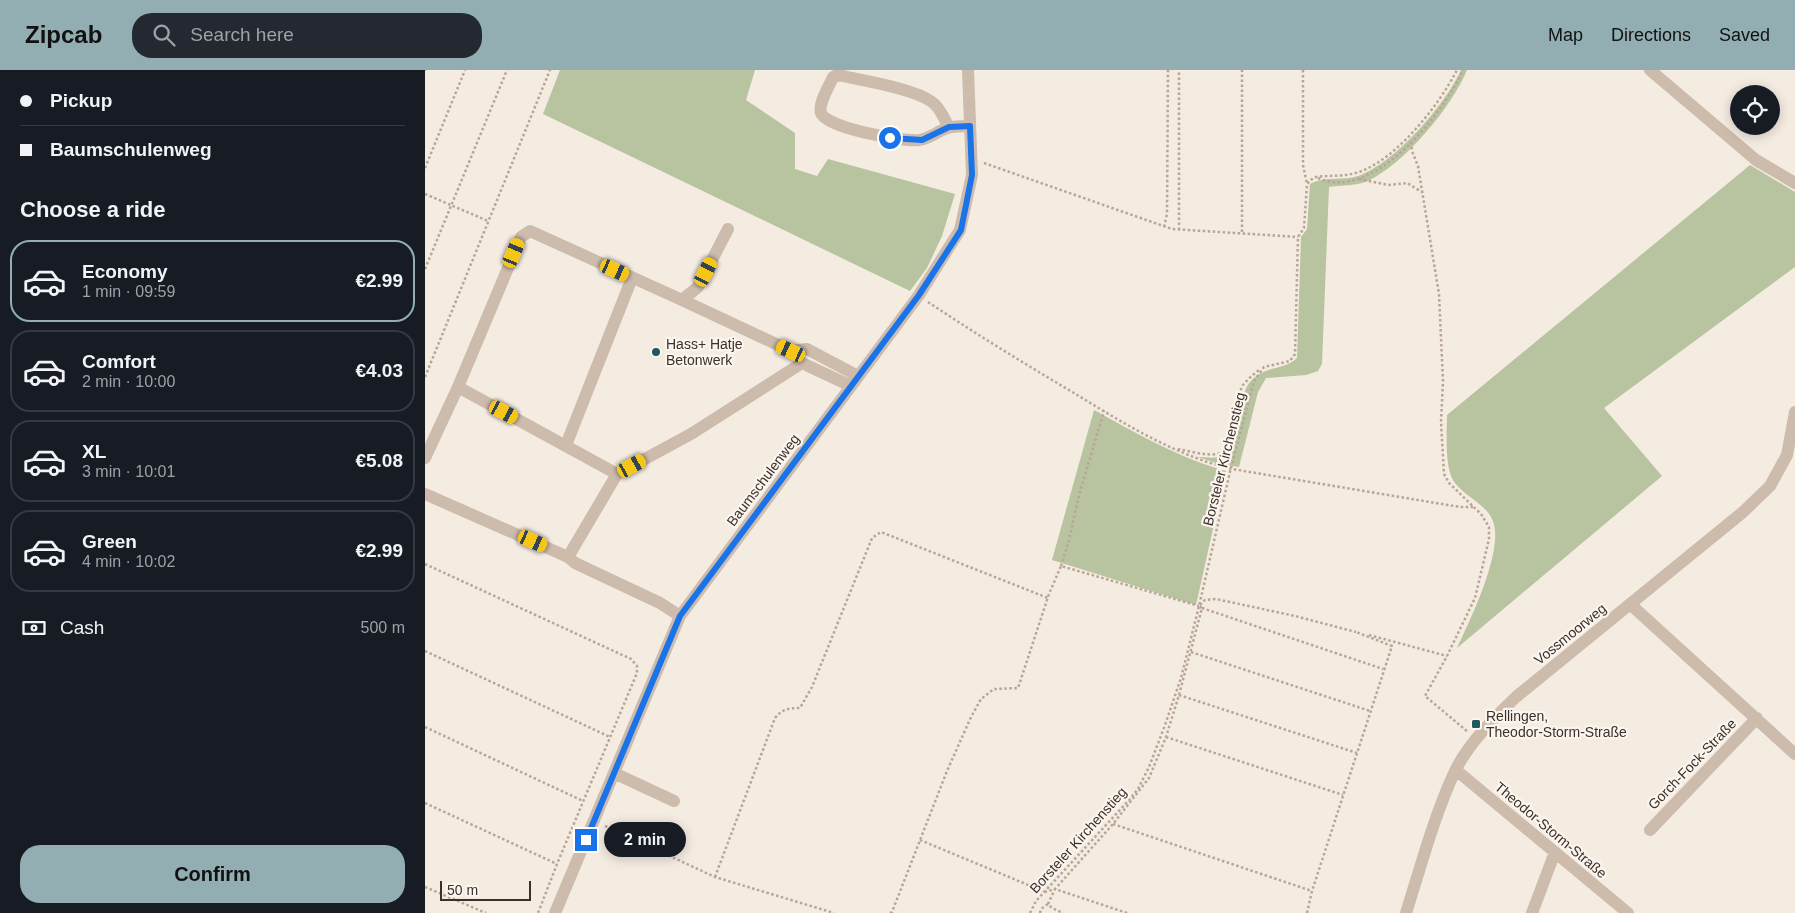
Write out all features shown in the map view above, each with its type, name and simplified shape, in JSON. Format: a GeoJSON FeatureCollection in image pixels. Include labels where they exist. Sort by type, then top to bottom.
{"type":"FeatureCollection","features":[{"type":"Feature","properties":{"kind":"street","name":"Baumschulenweg"},"geometry":{"type":"LineString","coordinates":[[555,913],[680,616],[919,295],[961,230],[972,175],[968,70]]}},
{"type":"Feature","properties":{"kind":"street"},"geometry":{"type":"LineString","coordinates":[[1650,70],[1756,160],[1795,183]]}},
{"type":"Feature","properties":{"kind":"street"},"geometry":{"type":"LineString","coordinates":[[949,127],[937,106],[927,98],[911,92],[843,76],[837,75],[833,77],[821,104],[821,110],[825,119],[841,126],[890,138],[922,140],[949,127],[970,126]]}},
{"type":"Feature","properties":{"kind":"street"},"geometry":{"type":"LineString","coordinates":[[682,300],[698,286],[728,229]]}},
{"type":"Feature","properties":{"kind":"street"},"geometry":{"type":"LineString","coordinates":[[425,458],[458,387],[521,236],[530,232],[791,351],[807,349],[855,381]]}},
{"type":"Feature","properties":{"kind":"street"},"geometry":{"type":"LineString","coordinates":[[565,445],[632,278]]}},
{"type":"Feature","properties":{"kind":"street"},"geometry":{"type":"LineString","coordinates":[[568,557],[617,474],[691,434],[802,363],[855,381]]}},
{"type":"Feature","properties":{"kind":"street"},"geometry":{"type":"LineString","coordinates":[[458,387],[617,474]]}},
{"type":"Feature","properties":{"kind":"street","name":"Vossmoorweg"},"geometry":{"type":"LineString","coordinates":[[1406,913],[1437,819],[1456,770],[1477,739],[1516,697],[1743,512],[1770,486],[1787,455],[1795,412]]}},
{"type":"Feature","properties":{"kind":"street"},"geometry":{"type":"LineString","coordinates":[[425,494],[568,557],[575,563],[660,603],[680,616]]}},
{"type":"Feature","properties":{"kind":"street"},"geometry":{"type":"LineString","coordinates":[[1630,604],[1795,754]]}},
{"type":"Feature","properties":{"kind":"street","name":"Gorch-Fock-Straße"},"geometry":{"type":"LineString","coordinates":[[1650,830],[1757,718]]}},
{"type":"Feature","properties":{"kind":"street","name":"Theodor-Storm-Straße"},"geometry":{"type":"LineString","coordinates":[[1456,770],[1628,913]]}},
{"type":"Feature","properties":{"kind":"street"},"geometry":{"type":"LineString","coordinates":[[615,773],[674,801]]}},
{"type":"Feature","properties":{"kind":"street"},"geometry":{"type":"LineString","coordinates":[[1532,913],[1555,852]]}},
{"type":"Feature","properties":{"kind":"path"},"geometry":{"type":"LineString","coordinates":[[425,168],[465,70]]}},
{"type":"Feature","properties":{"kind":"path"},"geometry":{"type":"LineString","coordinates":[[425,269],[507,70]]}},
{"type":"Feature","properties":{"kind":"path"},"geometry":{"type":"LineString","coordinates":[[425,377],[550,70]]}},
{"type":"Feature","properties":{"kind":"path"},"geometry":{"type":"LineString","coordinates":[[1164,227],[1167,214],[1168,70]]}},
{"type":"Feature","properties":{"kind":"path"},"geometry":{"type":"LineString","coordinates":[[1179,70],[1179,230]]}},
{"type":"Feature","properties":{"kind":"path"},"geometry":{"type":"LineString","coordinates":[[1242,232],[1243,70]]}},
{"type":"Feature","properties":{"kind":"path"},"geometry":{"type":"LineString","coordinates":[[1174,448],[1209,455],[1219,454],[1224,451],[1230,438],[1243,386],[1264,367],[1290,361],[1295,354],[1298,236],[1304,228],[1307,184],[1303,165],[1303,70]]}},
{"type":"Feature","properties":{"kind":"path"},"geometry":{"type":"LineString","coordinates":[[1307,184],[1316,177],[1360,172],[1388,155],[1427,116],[1443,95],[1457,70]]}},
{"type":"Feature","properties":{"kind":"path"},"geometry":{"type":"LineString","coordinates":[[1316,177],[1325,181],[1335,182],[1359,178],[1387,163],[1411,142],[1442,105],[1463,70]]}},
{"type":"Feature","properties":{"kind":"path"},"geometry":{"type":"LineString","coordinates":[[1411,142],[1412,151],[1418,166],[1439,294],[1443,381],[1441,422],[1444,474],[1449,483],[1481,514],[1489,526],[1489,539],[1475,598],[1425,696],[1477,739]]}},
{"type":"Feature","properties":{"kind":"path"},"geometry":{"type":"LineString","coordinates":[[971,158],[1164,227],[1179,230],[1298,236]]}},
{"type":"Feature","properties":{"kind":"path"},"geometry":{"type":"LineString","coordinates":[[1359,178],[1388,185],[1407,183],[1422,192]]}},
{"type":"Feature","properties":{"kind":"path"},"geometry":{"type":"LineString","coordinates":[[425,194],[488,221]]}},
{"type":"Feature","properties":{"kind":"path"},"geometry":{"type":"LineString","coordinates":[[919,295],[986,340],[1104,411],[1209,464],[1474,508]]}},
{"type":"Feature","properties":{"kind":"path","name":"Borsteler Kirchenstieg"},"geometry":{"type":"LineString","coordinates":[[1031,913],[1035,901],[1116,816],[1138,789],[1149,767],[1181,678],[1201,607],[1230,472],[1254,381],[1264,367]]}},
{"type":"Feature","properties":{"kind":"path"},"geometry":{"type":"LineString","coordinates":[[890,913],[959,744],[981,699],[994,689],[1018,688],[1047,598],[1061,566],[1079,495],[1104,411]]}},
{"type":"Feature","properties":{"kind":"path"},"geometry":{"type":"LineString","coordinates":[[715,877],[775,718],[780,712],[789,708],[800,708],[811,687],[872,538],[876,534],[881,532],[1047,598]]}},
{"type":"Feature","properties":{"kind":"path"},"geometry":{"type":"LineString","coordinates":[[425,564],[631,659],[637,666],[637,673],[538,913]]}},
{"type":"Feature","properties":{"kind":"path"},"geometry":{"type":"LineString","coordinates":[[1061,566],[1201,607],[1383,669]]}},
{"type":"Feature","properties":{"kind":"path"},"geometry":{"type":"LineString","coordinates":[[1040,913],[1048,904],[1055,890],[1113,824],[1149,778],[1166,737],[1191,652],[1201,607],[1205,600],[1216,599],[1295,616],[1447,656]]}},
{"type":"Feature","properties":{"kind":"path"},"geometry":{"type":"LineString","coordinates":[[1307,913],[1312,891],[1392,646],[1357,632]]}},
{"type":"Feature","properties":{"kind":"path"},"geometry":{"type":"LineString","coordinates":[[425,651],[610,737]]}},
{"type":"Feature","properties":{"kind":"path"},"geometry":{"type":"LineString","coordinates":[[1191,652],[1370,711]]}},
{"type":"Feature","properties":{"kind":"path"},"geometry":{"type":"LineString","coordinates":[[1179,695],[1357,753]]}},
{"type":"Feature","properties":{"kind":"path"},"geometry":{"type":"LineString","coordinates":[[425,727],[583,801]]}},
{"type":"Feature","properties":{"kind":"path"},"geometry":{"type":"LineString","coordinates":[[1166,737],[1343,795]]}},
{"type":"Feature","properties":{"kind":"path"},"geometry":{"type":"LineString","coordinates":[[425,803],[557,864]]}},
{"type":"Feature","properties":{"kind":"path"},"geometry":{"type":"LineString","coordinates":[[594,822],[715,877],[834,913]]}},
{"type":"Feature","properties":{"kind":"path"},"geometry":{"type":"LineString","coordinates":[[1113,824],[1312,891]]}},
{"type":"Feature","properties":{"kind":"path"},"geometry":{"type":"LineString","coordinates":[[920,840],[1045,892],[1055,890],[1127,913]]}},
{"type":"Feature","properties":{"kind":"path"},"geometry":{"type":"LineString","coordinates":[[425,887],[486,913]]}},
{"type":"Feature","properties":{"kind":"path"},"geometry":{"type":"LineString","coordinates":[[1048,904],[1063,913]]}},
{"type":"Feature","properties":{"kind":"green space"},"geometry":{"type":"Polygon","coordinates":[[[560,70],[755,70],[746,100],[795,133],[795,169],[817,176],[828,159],[955,194],[942,236],[927,268],[910,291],[543,114],[560,70]]]}},
{"type":"Feature","properties":{"kind":"green space"},"geometry":{"type":"Polygon","coordinates":[[[1461,70],[1467,70],[1460,85],[1439,117],[1397,162],[1364,183],[1329,187],[1322,364],[1318,371],[1306,375],[1266,378],[1258,392],[1239,467],[1216,463],[1198,457],[1219,457],[1227,451],[1231,444],[1242,399],[1250,382],[1256,376],[1268,370],[1286,365],[1297,358],[1301,237],[1307,229],[1310,184],[1321,180],[1358,176],[1387,159],[1403,146],[1431,115],[1443,100],[1461,70]]]}},
{"type":"Feature","properties":{"kind":"green space"},"geometry":{"type":"Polygon","coordinates":[[[1750,165],[1795,192],[1795,267],[1604,408],[1662,476],[1457,648],[1485,583],[1495,545],[1495,529],[1488,512],[1459,488],[1451,477],[1447,451],[1447,415],[1750,165]]]}},
{"type":"Feature","properties":{"kind":"green space"},"geometry":{"type":"Polygon","coordinates":[[[1094,410],[1175,452],[1226,471],[1196,605],[1052,560],[1094,410]]]}},
{"type":"Feature","properties":{"kind":"place","name":"Hass+ Hatje Betonwerk"},"geometry":{"type":"Point","coordinates":[656,352]}},
{"type":"Feature","properties":{"kind":"place","name":"Rellingen, Theodor-Storm-Straße"},"geometry":{"type":"Point","coordinates":[1476,724]}},
{"type":"Feature","properties":{"kind":"route"},"geometry":{"type":"LineString","coordinates":[[586,840],[680,616],[919,295],[961,230],[972,175],[970,126],[949,127],[917,141],[890,138]]}}]}
